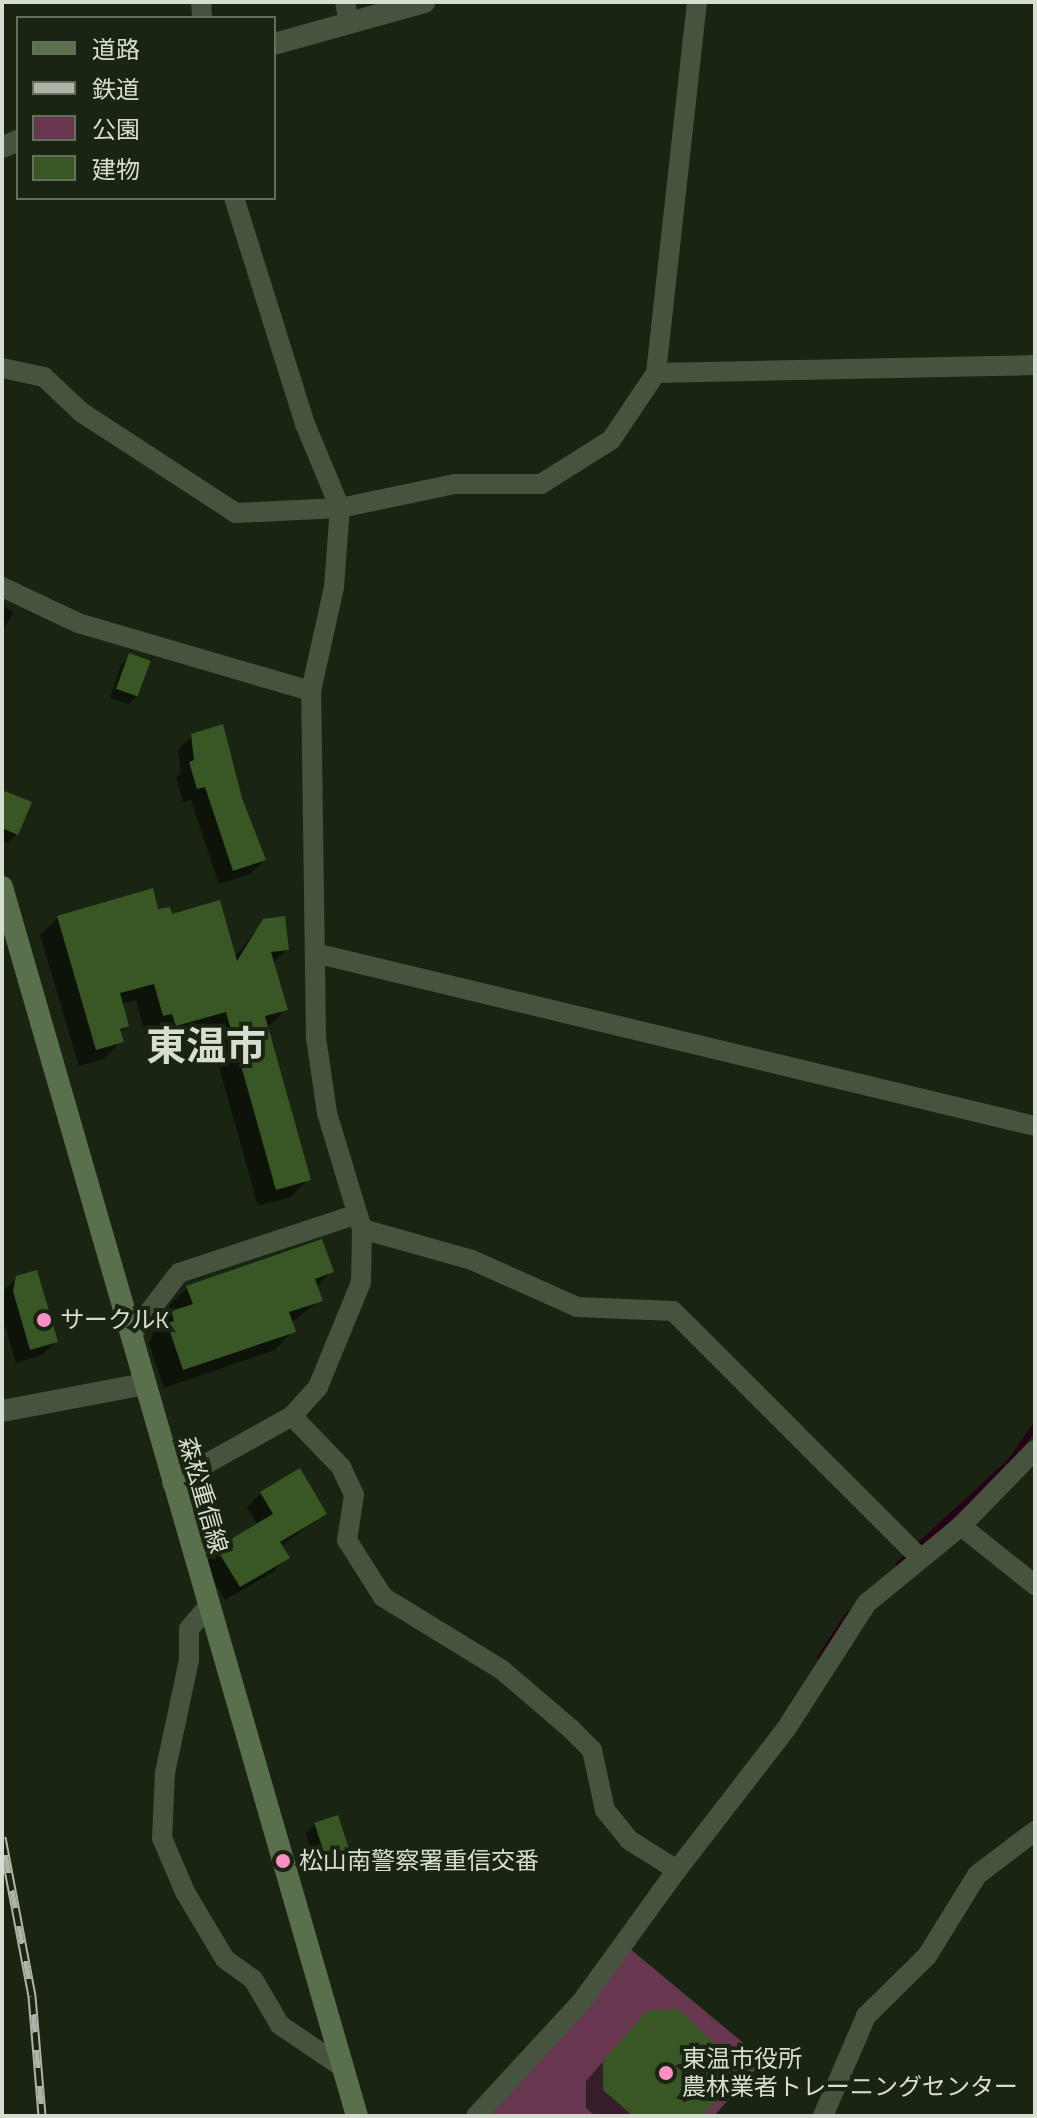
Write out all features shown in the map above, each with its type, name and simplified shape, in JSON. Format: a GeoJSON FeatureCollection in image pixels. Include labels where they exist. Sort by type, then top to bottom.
{"type":"FeatureCollection","features":[{"type":"Feature","properties":{"kind":"main road","name":"森松重信線"},"geometry":{"type":"LineString","coordinates":[[2,887],[357,2116]]}},
{"type":"Feature","properties":{"kind":"street"},"geometry":{"type":"LineString","coordinates":[[276,43],[347,12],[424,2]]}},
{"type":"Feature","properties":{"kind":"street"},"geometry":{"type":"LineString","coordinates":[[2,368],[44,377],[81,412],[236,513],[340,508],[455,484],[541,484],[611,440],[656,373],[697,2]]}},
{"type":"Feature","properties":{"kind":"street"},"geometry":{"type":"LineString","coordinates":[[172,1483],[292,1416],[318,1387],[361,1282],[360,1221],[327,1113],[316,1038],[311,691],[334,587],[340,508],[305,424],[235,200]]}},
{"type":"Feature","properties":{"kind":"street"},"geometry":{"type":"LineString","coordinates":[[656,373],[1035,365]]}},
{"type":"Feature","properties":{"kind":"street"},"geometry":{"type":"LineString","coordinates":[[2,587],[78,623],[311,691]]}},
{"type":"Feature","properties":{"kind":"street"},"geometry":{"type":"LineString","coordinates":[[315,953],[1035,1126]]}},
{"type":"Feature","properties":{"kind":"street"},"geometry":{"type":"LineString","coordinates":[[132,1334],[179,1273],[360,1221],[472,1260],[577,1307],[673,1311],[920,1558]]}},
{"type":"Feature","properties":{"kind":"street"},"geometry":{"type":"LineString","coordinates":[[2,1411],[145,1384]]}},
{"type":"Feature","properties":{"kind":"street"},"geometry":{"type":"LineString","coordinates":[[292,1416],[341,1467],[354,1495],[347,1540],[383,1597],[502,1670],[571,1729],[592,1750],[605,1810],[629,1840],[677,1870]]}},
{"type":"Feature","properties":{"kind":"street"},"geometry":{"type":"LineString","coordinates":[[476,2116],[582,2001],[677,1870],[786,1729],[867,1603],[961,1526],[1035,1450]]}},
{"type":"Feature","properties":{"kind":"street"},"geometry":{"type":"LineString","coordinates":[[961,1526],[1035,1585]]}},
{"type":"Feature","properties":{"kind":"street"},"geometry":{"type":"LineString","coordinates":[[208,1607],[189,1629],[189,1660],[165,1773],[162,1838],[185,1892],[225,1959],[253,1979],[280,2025],[342,2067]]}},
{"type":"Feature","properties":{"kind":"street"},"geometry":{"type":"LineString","coordinates":[[823,2116],[866,2016],[927,1956],[977,1875],[1035,1831]]}},
{"type":"Feature","properties":{"kind":"green space"},"geometry":{"type":"Polygon","coordinates":[[[629,1948],[764,2060],[714,2116],[485,2116],[629,1948]]]}},
{"type":"Feature","properties":{"kind":"building"},"geometry":{"type":"Polygon","coordinates":[[[129,653],[151,661],[138,697],[116,689],[129,653]]]}},
{"type":"Feature","properties":{"kind":"building"},"geometry":{"type":"Polygon","coordinates":[[[223,724],[242,798],[266,860],[233,871],[205,787],[197,789],[189,762],[194,760],[191,734],[223,724]]]}},
{"type":"Feature","properties":{"kind":"building"},"geometry":{"type":"Polygon","coordinates":[[[2,790],[32,802],[18,835],[2,828],[2,790]]]}},
{"type":"Feature","properties":{"kind":"building"},"geometry":{"type":"Polygon","coordinates":[[[153,888],[158,909],[170,907],[172,914],[220,900],[237,961],[263,919],[285,916],[289,950],[271,952],[288,1010],[265,1016],[311,1180],[276,1190],[226,1012],[176,1026],[172,1014],[163,1016],[154,984],[120,993],[129,1026],[120,1029],[124,1042],[96,1050],[57,916],[153,888]]]}},
{"type":"Feature","properties":{"kind":"building"},"geometry":{"type":"Polygon","coordinates":[[[322,1239],[334,1272],[315,1279],[323,1301],[289,1312],[296,1332],[183,1370],[167,1323],[174,1321],[171,1311],[193,1304],[186,1286],[322,1239]]]}},
{"type":"Feature","properties":{"kind":"building"},"geometry":{"type":"Polygon","coordinates":[[[37,1270],[58,1342],[30,1350],[13,1291],[16,1276],[37,1270]]]}},
{"type":"Feature","properties":{"kind":"building"},"geometry":{"type":"Polygon","coordinates":[[[300,1468],[327,1514],[280,1542],[290,1558],[240,1587],[216,1548],[273,1514],[260,1492],[300,1468]]]}},
{"type":"Feature","properties":{"kind":"building"},"geometry":{"type":"Polygon","coordinates":[[[338,1815],[350,1852],[326,1860],[314,1823],[338,1815]]]}},
{"type":"Feature","properties":{"kind":"building","name":"東温市役所 農林業者トレーニングセンター"},"geometry":{"type":"Polygon","coordinates":[[[678,2009],[727,2055],[730,2085],[702,2116],[633,2116],[603,2090],[603,2061],[648,2010],[678,2009]]]}},
{"type":"Feature","properties":{"kind":"waterway"},"geometry":{"type":"LineString","coordinates":[[899,1564],[1010,1462],[1035,1426]]}},
{"type":"Feature","properties":{"kind":"waterway"},"geometry":{"type":"LineString","coordinates":[[820,1658],[849,1614]]}},
{"type":"Feature","properties":{"kind":"railway"},"geometry":{"type":"LineString","coordinates":[[2,1837],[32,1996],[42,2116]]}},
{"type":"Feature","properties":{"kind":"place","name":"サークルK"},"geometry":{"type":"Point","coordinates":[44,1320]}},
{"type":"Feature","properties":{"kind":"place","name":"松山南警察署重信交番"},"geometry":{"type":"Point","coordinates":[283,1861]}},
{"type":"Feature","properties":{"kind":"place","name":"東温市役所 農林業者トレーニングセンター"},"geometry":{"type":"Point","coordinates":[666,2073]}},
{"type":"Feature","properties":{"kind":"district","name":"東温市"},"geometry":{"type":"Point","coordinates":[206,1046]}}]}
